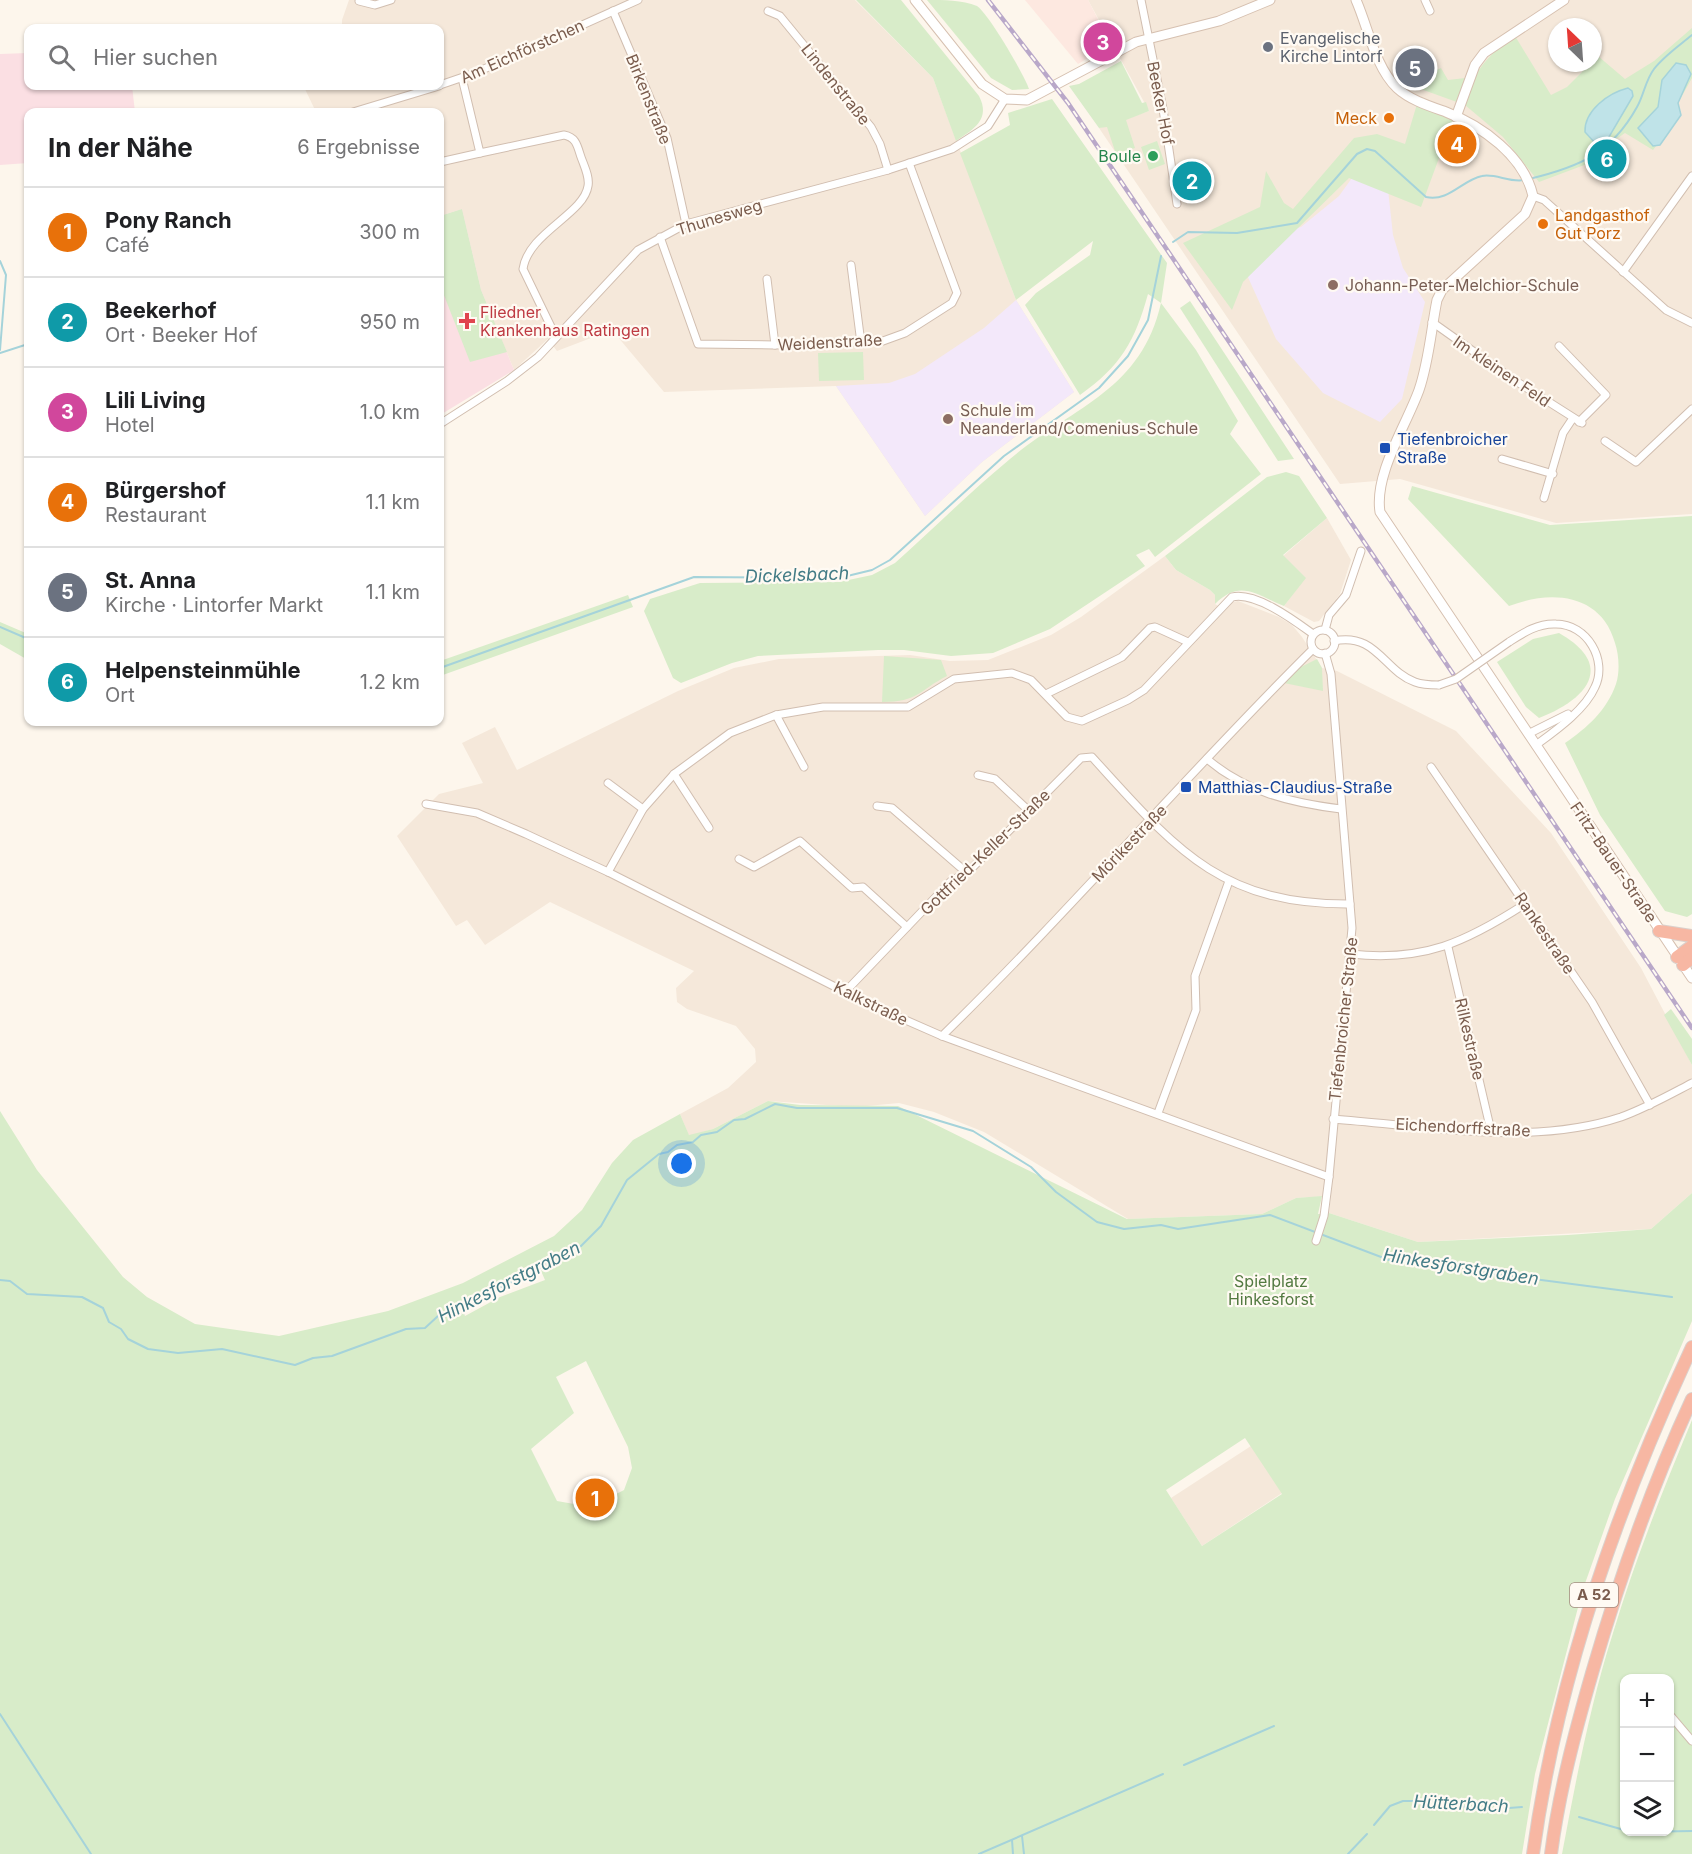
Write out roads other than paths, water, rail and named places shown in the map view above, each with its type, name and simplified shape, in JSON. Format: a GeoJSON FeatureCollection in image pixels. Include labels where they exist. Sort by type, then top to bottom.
{"type":"FeatureCollection","features":[{"type":"Feature","properties":{"kind":"highway"},"geometry":{"type":"LineString","coordinates":[[1659,931],[1692,936]]}},
{"type":"Feature","properties":{"kind":"highway"},"geometry":{"type":"LineString","coordinates":[[1684,960],[1692,946]]}},
{"type":"Feature","properties":{"kind":"highway","name":"A 52"},"geometry":{"type":"LineString","coordinates":[[1533,1854],[1558,1720],[1589,1609],[1618,1525],[1692,1347]]}},
{"type":"Feature","properties":{"kind":"highway","name":"A 52"},"geometry":{"type":"LineString","coordinates":[[1551,1854],[1576,1731],[1606,1625],[1673,1439],[1692,1400]]}},
{"type":"Feature","properties":{"kind":"main road"},"geometry":{"type":"LineString","coordinates":[[915,0],[982,84],[1005,99],[1017,102],[1040,95],[1113,53],[1150,38],[1219,21],[1270,0]]}},
{"type":"Feature","properties":{"kind":"main road"},"geometry":{"type":"LineString","coordinates":[[1356,0],[1390,81],[1412,98],[1476,126],[1498,143],[1522,172],[1532,191],[1526,213],[1442,290],[1432,322],[1430,347],[1419,389],[1383,479],[1378,501],[1380,512],[1536,745]]}},
{"type":"Feature","properties":{"kind":"main road"},"geometry":{"type":"LineString","coordinates":[[1456,117],[1474,65],[1484,53],[1564,0]]}},
{"type":"Feature","properties":{"kind":"main road","name":"Fritz-Bauer-Straße"},"geometry":{"type":"LineString","coordinates":[[1536,745],[1659,931],[1684,960],[1692,978]]}},
{"type":"Feature","properties":{"kind":"street"},"geometry":{"type":"LineString","coordinates":[[359,1],[375,5],[391,0]]}},
{"type":"Feature","properties":{"kind":"street","name":"Am Eichförstchen"},"geometry":{"type":"LineString","coordinates":[[444,83],[462,78],[638,0]]}},
{"type":"Feature","properties":{"kind":"street","name":"Beeker Hof"},"geometry":{"type":"LineString","coordinates":[[1141,0],[1150,38],[1177,204]]}},
{"type":"Feature","properties":{"kind":"street"},"geometry":{"type":"LineString","coordinates":[[1425,0],[1430,11]]}},
{"type":"Feature","properties":{"kind":"street","name":"Birkenstraße"},"geometry":{"type":"LineString","coordinates":[[613,11],[667,138],[686,224]]}},
{"type":"Feature","properties":{"kind":"street","name":"Lindenstraße"},"geometry":{"type":"LineString","coordinates":[[768,11],[780,16],[871,127],[880,144],[888,170]]}},
{"type":"Feature","properties":{"kind":"street"},"geometry":{"type":"LineString","coordinates":[[462,78],[480,153]]}},
{"type":"Feature","properties":{"kind":"street","name":"Am Eichförstchen"},"geometry":{"type":"LineString","coordinates":[[366,108],[423,90]]}},
{"type":"Feature","properties":{"kind":"street","name":"Thunesweg"},"geometry":{"type":"LineString","coordinates":[[444,421],[507,381],[538,357],[555,335],[638,250],[660,237],[686,224],[888,170],[951,149],[979,134],[998,113],[1005,99]]}},
{"type":"Feature","properties":{"kind":"street"},"geometry":{"type":"LineString","coordinates":[[444,161],[564,135],[571,137],[577,143],[588,187],[579,201],[532,247],[524,259],[523,269],[555,335]]}},
{"type":"Feature","properties":{"kind":"street","name":"Weidenstraße"},"geometry":{"type":"LineString","coordinates":[[660,237],[698,344],[775,345],[883,341],[905,333],[956,298],[956,287],[909,163]]}},
{"type":"Feature","properties":{"kind":"street"},"geometry":{"type":"LineString","coordinates":[[1623,272],[1692,176]]}},
{"type":"Feature","properties":{"kind":"street"},"geometry":{"type":"LineString","coordinates":[[1532,191],[1666,310],[1692,323]]}},
{"type":"Feature","properties":{"kind":"street"},"geometry":{"type":"LineString","coordinates":[[851,265],[861,343]]}},
{"type":"Feature","properties":{"kind":"street"},"geometry":{"type":"LineString","coordinates":[[767,279],[775,345]]}},
{"type":"Feature","properties":{"kind":"street","name":"Im kleinen Feld"},"geometry":{"type":"LineString","coordinates":[[1432,322],[1578,421]]}},
{"type":"Feature","properties":{"kind":"street"},"geometry":{"type":"LineString","coordinates":[[1544,498],[1553,474],[1563,433],[1606,396],[1559,346]]}},
{"type":"Feature","properties":{"kind":"street"},"geometry":{"type":"LineString","coordinates":[[1605,441],[1636,462],[1692,409]]}},
{"type":"Feature","properties":{"kind":"street"},"geometry":{"type":"LineString","coordinates":[[1502,459],[1553,474]]}},
{"type":"Feature","properties":{"kind":"street"},"geometry":{"type":"LineString","coordinates":[[1325,630],[1329,615],[1346,595],[1361,551]]}},
{"type":"Feature","properties":{"kind":"street"},"geometry":{"type":"LineString","coordinates":[[608,872],[643,809],[674,774],[730,733],[776,715],[823,707],[908,707],[954,679],[1012,673],[1031,680],[1067,717],[1082,721],[1144,690],[1227,600],[1238,596],[1284,614],[1313,634]]}},
{"type":"Feature","properties":{"kind":"street"},"geometry":{"type":"LineString","coordinates":[[1334,641],[1345,639],[1371,646],[1413,682],[1439,685],[1456,679],[1527,631],[1555,624],[1567,625],[1586,637],[1595,649],[1599,662],[1599,675],[1590,698],[1536,745]]}},
{"type":"Feature","properties":{"kind":"street"},"geometry":{"type":"LineString","coordinates":[[1046,694],[1122,657],[1150,628],[1155,627],[1188,642]]}},
{"type":"Feature","properties":{"kind":"street"},"geometry":{"type":"LineString","coordinates":[[1325,630],[1330,632],[1334,646],[1325,653],[1313,649],[1311,644],[1313,634],[1325,630]]}},
{"type":"Feature","properties":{"kind":"street","name":"Mörikestraße"},"geometry":{"type":"LineString","coordinates":[[942,1036],[1150,821],[1281,678],[1313,649]]}},
{"type":"Feature","properties":{"kind":"street","name":"Tiefenbroicher Straße"},"geometry":{"type":"LineString","coordinates":[[1316,1240],[1329,1177],[1351,954],[1350,903],[1331,674],[1325,653]]}},
{"type":"Feature","properties":{"kind":"street"},"geometry":{"type":"LineString","coordinates":[[1528,734],[1576,710]]}},
{"type":"Feature","properties":{"kind":"street"},"geometry":{"type":"LineString","coordinates":[[776,715],[804,767]]}},
{"type":"Feature","properties":{"kind":"street","name":"Gottfried-Keller-Straße"},"geometry":{"type":"LineString","coordinates":[[846,991],[952,880],[968,873],[1081,758],[1088,756],[1092,758],[1150,821]]}},
{"type":"Feature","properties":{"kind":"street"},"geometry":{"type":"LineString","coordinates":[[1207,759],[1225,774],[1265,793],[1294,802],[1341,809]]}},
{"type":"Feature","properties":{"kind":"street","name":"Rankestraße"},"geometry":{"type":"LineString","coordinates":[[1431,767],[1592,1002],[1650,1105]]}},
{"type":"Feature","properties":{"kind":"street"},"geometry":{"type":"LineString","coordinates":[[674,774],[709,828]]}},
{"type":"Feature","properties":{"kind":"street"},"geometry":{"type":"LineString","coordinates":[[978,775],[995,779],[1029,811]]}},
{"type":"Feature","properties":{"kind":"street"},"geometry":{"type":"LineString","coordinates":[[608,783],[643,809]]}},
{"type":"Feature","properties":{"kind":"street","name":"Kalkstraße"},"geometry":{"type":"LineString","coordinates":[[426,804],[477,813],[608,872],[846,991],[942,1036],[1329,1177]]}},
{"type":"Feature","properties":{"kind":"street"},"geometry":{"type":"LineString","coordinates":[[877,806],[892,808],[968,873]]}},
{"type":"Feature","properties":{"kind":"street"},"geometry":{"type":"LineString","coordinates":[[1150,821],[1186,854],[1229,881],[1291,901],[1350,903]]}},
{"type":"Feature","properties":{"kind":"street"},"geometry":{"type":"LineString","coordinates":[[739,859],[754,867],[800,841],[852,888],[863,887],[907,927]]}},
{"type":"Feature","properties":{"kind":"street"},"geometry":{"type":"LineString","coordinates":[[1158,1113],[1196,1010],[1195,975],[1229,881]]}},
{"type":"Feature","properties":{"kind":"street"},"geometry":{"type":"LineString","coordinates":[[1351,954],[1395,956],[1448,947],[1488,928],[1525,904]]}},
{"type":"Feature","properties":{"kind":"street","name":"Rilkestraße"},"geometry":{"type":"LineString","coordinates":[[1448,947],[1491,1131]]}},
{"type":"Feature","properties":{"kind":"street","name":"Eichendorffstraße"},"geometry":{"type":"LineString","coordinates":[[1333,1119],[1532,1132],[1573,1127],[1621,1117],[1692,1083]]}},
{"type":"Feature","properties":{"kind":"street"},"geometry":{"type":"LineString","coordinates":[[1674,1720],[1692,1741]]}},
{"type":"Feature","properties":{"kind":"water"},"geometry":{"type":"Polygon","coordinates":[[[1676,63],[1686,65],[1691,74],[1678,103],[1681,115],[1660,145],[1653,146],[1638,128],[1658,107],[1662,80],[1676,63]]]}},
{"type":"Feature","properties":{"kind":"water"},"geometry":{"type":"Polygon","coordinates":[[[1628,88],[1632,91],[1633,96],[1606,142],[1595,143],[1585,132],[1588,117],[1605,99],[1628,88]]]}},
{"type":"Feature","properties":{"kind":"waterway","name":"Dickelsbach"},"geometry":{"type":"LineString","coordinates":[[1529,179],[1578,163],[1605,147],[1627,123],[1654,69],[1692,35]]}},
{"type":"Feature","properties":{"kind":"waterway","name":"Dickelsbach"},"geometry":{"type":"LineString","coordinates":[[1173,242],[1188,232],[1237,233],[1297,223],[1357,154],[1367,149],[1375,151],[1426,197],[1434,198],[1449,194],[1475,178],[1487,175],[1524,180]]}},
{"type":"Feature","properties":{"kind":"waterway","name":"Dickelsbach"},"geometry":{"type":"LineString","coordinates":[[444,667],[694,577],[839,578],[872,570],[890,560],[1004,456],[1099,388],[1128,356],[1148,320],[1161,256]]}},
{"type":"Feature","properties":{"kind":"waterway"},"geometry":{"type":"LineString","coordinates":[[0,261],[6,275],[0,350]]}},
{"type":"Feature","properties":{"kind":"waterway"},"geometry":{"type":"LineString","coordinates":[[0,353],[24,345]]}},
{"type":"Feature","properties":{"kind":"waterway","name":"Dickelsbach"},"geometry":{"type":"LineString","coordinates":[[0,627],[24,637]]}},
{"type":"Feature","properties":{"kind":"waterway","name":"Hinkesforstgraben"},"geometry":{"type":"LineString","coordinates":[[0,1280],[10,1281],[27,1294],[82,1297],[103,1308],[109,1322],[121,1329],[128,1339],[148,1349],[178,1353],[222,1349],[295,1365],[313,1358],[332,1356],[406,1329],[425,1328],[438,1316],[512,1282],[526,1270],[541,1268],[549,1259],[581,1246],[601,1226],[627,1180],[659,1154],[668,1152],[677,1145],[693,1142],[701,1135],[717,1132],[734,1120],[745,1119],[775,1104],[797,1108],[897,1108],[973,1131],[1031,1167],[1056,1192],[1097,1222],[1124,1229],[1161,1225],[1178,1229],[1270,1215],[1389,1260],[1672,1297]]}},
{"type":"Feature","properties":{"kind":"waterway"},"geometry":{"type":"LineString","coordinates":[[0,1714],[91,1854]]}},
{"type":"Feature","properties":{"kind":"waterway"},"geometry":{"type":"LineString","coordinates":[[1184,1765],[1274,1726]]}},
{"type":"Feature","properties":{"kind":"waterway"},"geometry":{"type":"LineString","coordinates":[[979,1854],[1163,1774]]}},
{"type":"Feature","properties":{"kind":"waterway","name":"Hütterbach"},"geometry":{"type":"LineString","coordinates":[[1374,1825],[1390,1806],[1403,1801],[1438,1801],[1470,1808],[1522,1807]]}},
{"type":"Feature","properties":{"kind":"waterway","name":"Hütterbach"},"geometry":{"type":"LineString","coordinates":[[1579,1817],[1620,1829]]}},
{"type":"Feature","properties":{"kind":"waterway","name":"Hütterbach"},"geometry":{"type":"LineString","coordinates":[[1674,1831],[1692,1831]]}},
{"type":"Feature","properties":{"kind":"waterway","name":"Hütterbach"},"geometry":{"type":"LineString","coordinates":[[1348,1854],[1367,1834]]}},
{"type":"Feature","properties":{"kind":"waterway"},"geometry":{"type":"LineString","coordinates":[[1022,1836],[1024,1854]]}},
{"type":"Feature","properties":{"kind":"waterway"},"geometry":{"type":"LineString","coordinates":[[1012,1840],[1013,1854]]}},
{"type":"Feature","properties":{"kind":"railway"},"geometry":{"type":"LineString","coordinates":[[988,0],[1068,103],[1692,1028]]}},
{"type":"Feature","properties":{"kind":"place","name":"Lili Living"},"geometry":{"type":"Point","coordinates":[1103,42]}},
{"type":"Feature","properties":{"kind":"place","name":"Evangelische Kirche Lintorf"},"geometry":{"type":"Point","coordinates":[1268,47]}},
{"type":"Feature","properties":{"kind":"place","name":"St. Anna"},"geometry":{"type":"Point","coordinates":[1415,68]}},
{"type":"Feature","properties":{"kind":"place","name":"Meck"},"geometry":{"type":"Point","coordinates":[1389,118]}},
{"type":"Feature","properties":{"kind":"place","name":"Bürgershof"},"geometry":{"type":"Point","coordinates":[1457,144]}},
{"type":"Feature","properties":{"kind":"place","name":"Boule"},"geometry":{"type":"Point","coordinates":[1153,156]}},
{"type":"Feature","properties":{"kind":"place","name":"Helpensteinmühle"},"geometry":{"type":"Point","coordinates":[1607,159]}},
{"type":"Feature","properties":{"kind":"place","name":"Beekerhof"},"geometry":{"type":"Point","coordinates":[1192,181]}},
{"type":"Feature","properties":{"kind":"place","name":"Landgasthof Gut Porz"},"geometry":{"type":"Point","coordinates":[1543,224]}},
{"type":"Feature","properties":{"kind":"place","name":"Johann-Peter-Melchior-Schule"},"geometry":{"type":"Point","coordinates":[1333,285]}},
{"type":"Feature","properties":{"kind":"place","name":"Fliedner Krankenhaus Ratingen"},"geometry":{"type":"Point","coordinates":[467,321]}},
{"type":"Feature","properties":{"kind":"place","name":"Schule im Neanderland/Comenius-Schule"},"geometry":{"type":"Point","coordinates":[948,419]}},
{"type":"Feature","properties":{"kind":"place","name":"Tiefenbroicher Straße"},"geometry":{"type":"Point","coordinates":[1385,448]}},
{"type":"Feature","properties":{"kind":"place","name":"Matthias-Claudius-Straße"},"geometry":{"type":"Point","coordinates":[1186,787]}},
{"type":"Feature","properties":{"kind":"place","name":"Pony Ranch"},"geometry":{"type":"Point","coordinates":[595,1498]}},
{"type":"Feature","properties":{"kind":"park label","name":"Spielplatz Hinkesforst"},"geometry":{"type":"Point","coordinates":[1271,1290]}}]}
